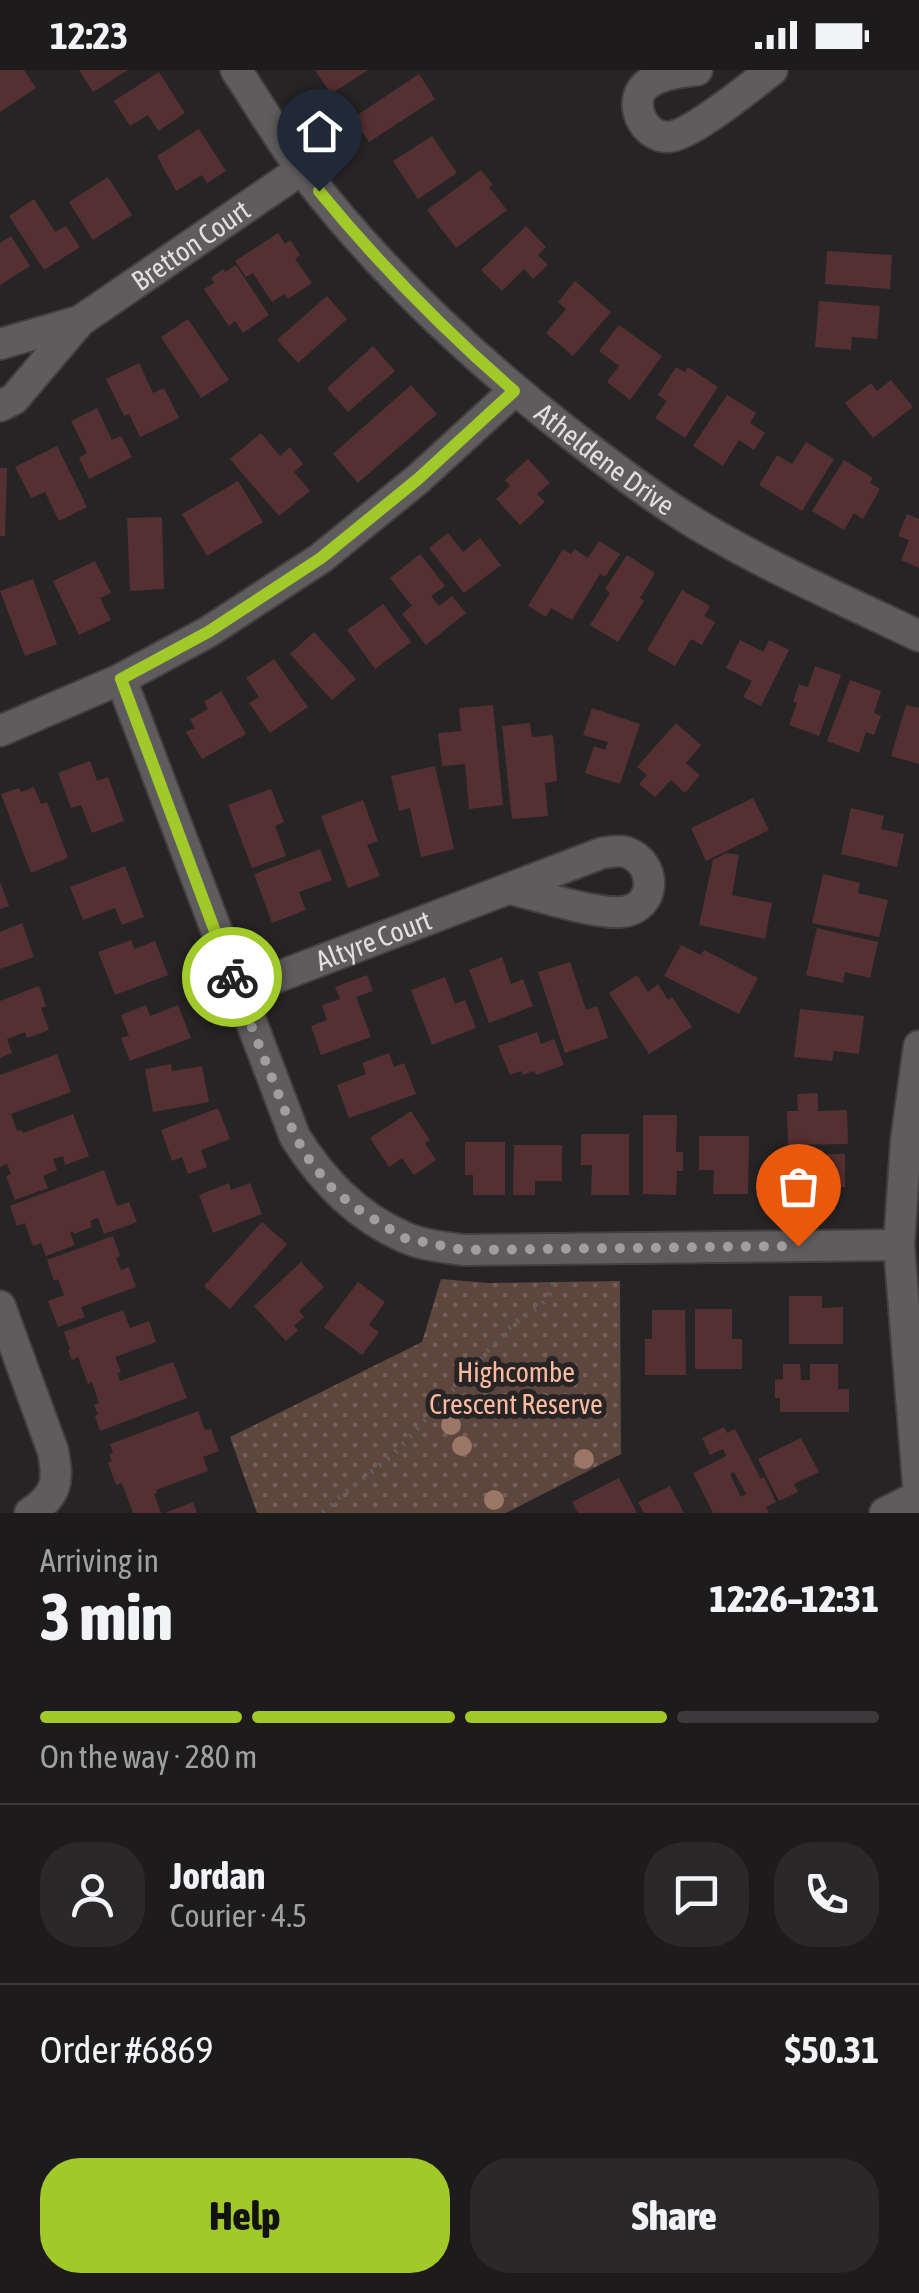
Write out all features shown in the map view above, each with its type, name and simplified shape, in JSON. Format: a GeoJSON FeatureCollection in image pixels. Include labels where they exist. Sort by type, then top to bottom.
{"type":"FeatureCollection","features":[{"type":"Feature","properties":{"kind":"street","name":"Atheldene Drive"},"geometry":{"type":"LineString","coordinates":[[236,70],[302,169],[368,248],[514,391],[637,486],[714,534],[919,636]]}},
{"type":"Feature","properties":{"kind":"street"},"geometry":{"type":"LineString","coordinates":[[697,70],[661,77],[644,87],[637,102],[638,114],[647,128],[669,137],[682,133],[772,70]]}},
{"type":"Feature","properties":{"kind":"street","name":"Bretton Court"},"geometry":{"type":"LineString","coordinates":[[0,406],[14,399],[80,321],[302,169]]}},
{"type":"Feature","properties":{"kind":"street","name":"Bretton Court"},"geometry":{"type":"LineString","coordinates":[[0,344],[80,321]]}},
{"type":"Feature","properties":{"kind":"street"},"geometry":{"type":"LineString","coordinates":[[0,731],[121,679],[208,632],[321,558],[418,479],[514,391]]}},
{"type":"Feature","properties":{"kind":"street"},"geometry":{"type":"LineString","coordinates":[[121,679],[295,1136],[330,1186],[353,1206],[404,1238],[463,1250],[900,1245]]}},
{"type":"Feature","properties":{"kind":"street","name":"Altyre Court"},"geometry":{"type":"LineString","coordinates":[[238,992],[511,889]]}},
{"type":"Feature","properties":{"kind":"street"},"geometry":{"type":"LineString","coordinates":[[885,1513],[919,1496],[912,1341],[900,1245],[906,1141],[919,1046]]}},
{"type":"Feature","properties":{"kind":"street"},"geometry":{"type":"LineString","coordinates":[[0,1306],[57,1471],[56,1486],[50,1496],[30,1513]]}},
{"type":"Feature","properties":{"kind":"path"},"geometry":{"type":"LineString","coordinates":[[323,1513],[394,1454],[512,1325],[542,1304],[554,1278],[563,1277],[562,1249]]}},
{"type":"Feature","properties":{"kind":"green space","name":"Highcombe Crescent Reserve"},"geometry":{"type":"Polygon","coordinates":[[[441,1279],[488,1283],[620,1281],[621,1454],[506,1513],[257,1513],[230,1437],[422,1342],[441,1279]]]}},
{"type":"Feature","properties":{"kind":"building"},"geometry":{"type":"Polygon","coordinates":[[[0,70],[24,70],[36,88],[0,112],[0,70]]]}},
{"type":"Feature","properties":{"kind":"building"},"geometry":{"type":"Polygon","coordinates":[[[79,70],[128,70],[93,92],[79,70]]]}},
{"type":"Feature","properties":{"kind":"building"},"geometry":{"type":"Polygon","coordinates":[[[315,70],[368,70],[331,94],[315,70]]]}},
{"type":"Feature","properties":{"kind":"building"},"geometry":{"type":"Polygon","coordinates":[[[159,72],[185,113],[158,131],[148,115],[130,126],[114,101],[159,72]]]}},
{"type":"Feature","properties":{"kind":"building"},"geometry":{"type":"Polygon","coordinates":[[[419,74],[435,99],[369,142],[353,118],[419,74]]]}},
{"type":"Feature","properties":{"kind":"building"},"geometry":{"type":"Polygon","coordinates":[[[199,129],[226,171],[207,183],[202,175],[176,191],[157,156],[199,129]]]}},
{"type":"Feature","properties":{"kind":"building"},"geometry":{"type":"Polygon","coordinates":[[[432,136],[457,173],[418,199],[393,161],[432,136]]]}},
{"type":"Feature","properties":{"kind":"building"},"geometry":{"type":"Polygon","coordinates":[[[481,170],[507,210],[456,248],[427,210],[481,170]]]}},
{"type":"Feature","properties":{"kind":"building"},"geometry":{"type":"Polygon","coordinates":[[[108,177],[132,215],[93,240],[69,202],[108,177]]]}},
{"type":"Feature","properties":{"kind":"building"},"geometry":{"type":"Polygon","coordinates":[[[34,199],[55,232],[66,226],[80,247],[44,270],[9,216],[34,199]]]}},
{"type":"Feature","properties":{"kind":"building"},"geometry":{"type":"Polygon","coordinates":[[[526,226],[546,247],[538,255],[548,265],[533,279],[524,269],[502,291],[481,270],[526,226]]]}},
{"type":"Feature","properties":{"kind":"building"},"geometry":{"type":"Polygon","coordinates":[[[278,233],[285,244],[290,240],[300,255],[295,259],[312,283],[288,299],[284,294],[272,302],[253,273],[246,277],[235,261],[278,233]]]}},
{"type":"Feature","properties":{"kind":"building"},"geometry":{"type":"Polygon","coordinates":[[[11,236],[30,266],[0,285],[0,243],[11,236]]]}},
{"type":"Feature","properties":{"kind":"building"},"geometry":{"type":"Polygon","coordinates":[[[827,251],[892,255],[890,289],[825,284],[827,251]]]}},
{"type":"Feature","properties":{"kind":"building"},"geometry":{"type":"Polygon","coordinates":[[[236,265],[269,315],[243,333],[235,321],[229,326],[204,289],[214,283],[211,278],[223,269],[225,272],[236,265]]]}},
{"type":"Feature","properties":{"kind":"building"},"geometry":{"type":"Polygon","coordinates":[[[575,281],[611,312],[573,356],[546,333],[566,309],[558,302],[575,281]]]}},
{"type":"Feature","properties":{"kind":"building"},"geometry":{"type":"Polygon","coordinates":[[[327,296],[347,319],[298,363],[277,340],[327,296]]]}},
{"type":"Feature","properties":{"kind":"building"},"geometry":{"type":"Polygon","coordinates":[[[819,301],[880,306],[877,339],[852,337],[851,350],[815,347],[819,301]]]}},
{"type":"Feature","properties":{"kind":"building"},"geometry":{"type":"Polygon","coordinates":[[[188,319],[229,380],[201,398],[161,337],[188,319]]]}},
{"type":"Feature","properties":{"kind":"building"},"geometry":{"type":"Polygon","coordinates":[[[619,325],[662,356],[630,400],[607,382],[619,366],[599,351],[619,325]]]}},
{"type":"Feature","properties":{"kind":"building"},"geometry":{"type":"Polygon","coordinates":[[[373,346],[395,371],[348,412],[327,388],[373,346]]]}},
{"type":"Feature","properties":{"kind":"building"},"geometry":{"type":"Polygon","coordinates":[[[139,363],[153,393],[164,388],[179,418],[140,437],[129,414],[124,416],[106,379],[139,363]]]}},
{"type":"Feature","properties":{"kind":"building"},"geometry":{"type":"Polygon","coordinates":[[[676,367],[685,372],[688,367],[718,387],[685,438],[655,418],[667,401],[658,395],[676,367]]]}},
{"type":"Feature","properties":{"kind":"building"},"geometry":{"type":"Polygon","coordinates":[[[891,380],[913,407],[873,438],[845,403],[871,383],[877,391],[891,380]]]}},
{"type":"Feature","properties":{"kind":"building"},"geometry":{"type":"Polygon","coordinates":[[[411,385],[437,414],[358,483],[333,454],[411,385]]]}},
{"type":"Feature","properties":{"kind":"building"},"geometry":{"type":"Polygon","coordinates":[[[727,395],[756,413],[750,423],[765,433],[754,450],[739,440],[723,466],[693,446],[727,395]]]}},
{"type":"Feature","properties":{"kind":"building"},"geometry":{"type":"Polygon","coordinates":[[[97,408],[112,440],[121,436],[132,457],[89,479],[79,458],[87,453],[71,421],[97,408]]]}},
{"type":"Feature","properties":{"kind":"building"},"geometry":{"type":"Polygon","coordinates":[[[261,433],[280,456],[290,447],[303,464],[294,472],[310,491],[279,516],[230,459],[261,433]]]}},
{"type":"Feature","properties":{"kind":"building"},"geometry":{"type":"Polygon","coordinates":[[[806,442],[834,459],[802,511],[759,485],[777,455],[792,464],[806,442]]]}},
{"type":"Feature","properties":{"kind":"building"},"geometry":{"type":"Polygon","coordinates":[[[57,446],[87,507],[59,521],[45,492],[31,498],[15,467],[57,446]]]}},
{"type":"Feature","properties":{"kind":"building"},"geometry":{"type":"Polygon","coordinates":[[[528,459],[550,483],[537,494],[545,502],[520,525],[496,499],[510,486],[505,480],[528,459]]]}},
{"type":"Feature","properties":{"kind":"building"},"geometry":{"type":"Polygon","coordinates":[[[844,460],[873,478],[870,483],[880,489],[863,519],[854,513],[844,530],[812,511],[844,460]]]}},
{"type":"Feature","properties":{"kind":"building"},"geometry":{"type":"Polygon","coordinates":[[[0,468],[7,468],[5,536],[0,536],[0,468]]]}},
{"type":"Feature","properties":{"kind":"building"},"geometry":{"type":"Polygon","coordinates":[[[238,481],[263,522],[207,556],[182,514],[238,481]]]}},
{"type":"Feature","properties":{"kind":"building"},"geometry":{"type":"Polygon","coordinates":[[[907,514],[919,519],[919,568],[901,560],[909,540],[898,536],[907,514]]]}},
{"type":"Feature","properties":{"kind":"building"},"geometry":{"type":"Polygon","coordinates":[[[162,517],[164,589],[130,591],[127,518],[162,517]]]}},
{"type":"Feature","properties":{"kind":"building"},"geometry":{"type":"Polygon","coordinates":[[[448,533],[463,552],[480,538],[501,565],[464,593],[429,548],[448,533]]]}},
{"type":"Feature","properties":{"kind":"building"},"geometry":{"type":"Polygon","coordinates":[[[599,541],[620,554],[605,577],[600,574],[572,620],[551,608],[546,617],[528,606],[563,549],[571,554],[574,549],[588,558],[599,541]]]}},
{"type":"Feature","properties":{"kind":"building"},"geometry":{"type":"Polygon","coordinates":[[[420,554],[445,586],[431,596],[439,606],[452,596],[466,613],[426,645],[402,614],[412,606],[390,578],[420,554]]]}},
{"type":"Feature","properties":{"kind":"building"},"geometry":{"type":"Polygon","coordinates":[[[627,555],[655,573],[640,598],[644,601],[618,642],[590,625],[610,593],[605,589],[627,555]]]}},
{"type":"Feature","properties":{"kind":"building"},"geometry":{"type":"Polygon","coordinates":[[[95,561],[111,593],[100,598],[111,620],[79,635],[53,581],[95,561]]]}},
{"type":"Feature","properties":{"kind":"building"},"geometry":{"type":"Polygon","coordinates":[[[33,579],[57,644],[25,656],[0,591],[33,579]]]}},
{"type":"Feature","properties":{"kind":"building"},"geometry":{"type":"Polygon","coordinates":[[[682,590],[710,606],[704,616],[715,622],[702,645],[691,639],[675,666],[647,650],[682,590]]]}},
{"type":"Feature","properties":{"kind":"building"},"geometry":{"type":"Polygon","coordinates":[[[383,604],[411,642],[375,669],[347,630],[383,604]]]}},
{"type":"Feature","properties":{"kind":"building"},"geometry":{"type":"Polygon","coordinates":[[[314,632],[356,679],[332,700],[290,654],[314,632]]]}},
{"type":"Feature","properties":{"kind":"building"},"geometry":{"type":"Polygon","coordinates":[[[740,640],[763,652],[769,640],[789,650],[761,706],[743,697],[752,681],[726,668],[740,640]]]}},
{"type":"Feature","properties":{"kind":"building"},"geometry":{"type":"Polygon","coordinates":[[[274,659],[308,707],[270,733],[249,703],[259,697],[246,678],[274,659]]]}},
{"type":"Feature","properties":{"kind":"building"},"geometry":{"type":"Polygon","coordinates":[[[815,666],[841,675],[819,736],[789,725],[799,684],[808,687],[815,666]]]}},
{"type":"Feature","properties":{"kind":"building"},"geometry":{"type":"Polygon","coordinates":[[[850,680],[881,691],[874,713],[881,716],[874,735],[866,732],[859,753],[827,741],[850,680]]]}},
{"type":"Feature","properties":{"kind":"building"},"geometry":{"type":"Polygon","coordinates":[[[221,691],[246,734],[202,759],[186,732],[195,728],[190,719],[208,709],[204,702],[221,691]]]}},
{"type":"Feature","properties":{"kind":"building"},"geometry":{"type":"Polygon","coordinates":[[[493,705],[503,805],[469,809],[465,764],[442,766],[438,733],[461,731],[459,708],[493,705]]]}},
{"type":"Feature","properties":{"kind":"building"},"geometry":{"type":"Polygon","coordinates":[[[906,705],[919,708],[919,764],[891,756],[906,705]]]}},
{"type":"Feature","properties":{"kind":"building"},"geometry":{"type":"Polygon","coordinates":[[[592,708],[640,724],[620,784],[585,773],[594,746],[605,750],[608,742],[583,735],[592,708]]]}},
{"type":"Feature","properties":{"kind":"building"},"geometry":{"type":"Polygon","coordinates":[[[530,723],[532,737],[553,735],[557,781],[545,783],[548,816],[512,819],[502,726],[530,723]]]}},
{"type":"Feature","properties":{"kind":"building"},"geometry":{"type":"Polygon","coordinates":[[[676,723],[701,745],[686,763],[700,775],[685,793],[671,780],[655,797],[639,784],[647,775],[637,767],[676,723]]]}},
{"type":"Feature","properties":{"kind":"building"},"geometry":{"type":"Polygon","coordinates":[[[90,761],[97,781],[108,777],[124,821],[92,833],[81,805],[71,808],[58,773],[90,761]]]}},
{"type":"Feature","properties":{"kind":"building"},"geometry":{"type":"Polygon","coordinates":[[[435,766],[454,849],[421,857],[410,808],[399,811],[391,776],[435,766]]]}},
{"type":"Feature","properties":{"kind":"building"},"geometry":{"type":"Polygon","coordinates":[[[34,787],[41,804],[47,802],[68,858],[31,873],[1,794],[34,787]]]}},
{"type":"Feature","properties":{"kind":"building"},"geometry":{"type":"Polygon","coordinates":[[[271,789],[284,822],[275,826],[286,856],[252,868],[228,805],[271,789]]]}},
{"type":"Feature","properties":{"kind":"building"},"geometry":{"type":"Polygon","coordinates":[[[753,798],[769,830],[706,861],[691,828],[753,798]]]}},
{"type":"Feature","properties":{"kind":"building"},"geometry":{"type":"Polygon","coordinates":[[[363,800],[378,841],[367,845],[380,876],[348,888],[321,816],[363,800]]]}},
{"type":"Feature","properties":{"kind":"building"},"geometry":{"type":"Polygon","coordinates":[[[851,808],[884,816],[881,829],[904,834],[897,867],[841,854],[851,808]]]}},
{"type":"Feature","properties":{"kind":"building"},"geometry":{"type":"Polygon","coordinates":[[[320,849],[332,880],[299,892],[306,910],[272,923],[254,874],[320,849]]]}},
{"type":"Feature","properties":{"kind":"building"},"geometry":{"type":"Polygon","coordinates":[[[726,853],[739,855],[732,895],[772,903],[765,939],[699,925],[713,860],[726,853]]]}},
{"type":"Feature","properties":{"kind":"building"},"geometry":{"type":"Polygon","coordinates":[[[125,866],[144,917],[122,925],[115,908],[83,920],[70,887],[125,866]]]}},
{"type":"Feature","properties":{"kind":"building"},"geometry":{"type":"Polygon","coordinates":[[[823,874],[860,883],[858,893],[888,900],[879,937],[812,923],[823,874]]]}},
{"type":"Feature","properties":{"kind":"building"},"geometry":{"type":"Polygon","coordinates":[[[0,882],[9,906],[0,909],[0,882]]]}},
{"type":"Feature","properties":{"kind":"building"},"geometry":{"type":"Polygon","coordinates":[[[22,923],[34,957],[0,969],[0,932],[22,923]]]}},
{"type":"Feature","properties":{"kind":"building"},"geometry":{"type":"Polygon","coordinates":[[[817,928],[878,942],[870,978],[845,972],[843,983],[806,975],[817,928]]]}},
{"type":"Feature","properties":{"kind":"building"},"geometry":{"type":"Polygon","coordinates":[[[131,940],[134,949],[155,941],[168,975],[115,995],[98,952],[131,940]]]}},
{"type":"Feature","properties":{"kind":"building"},"geometry":{"type":"Polygon","coordinates":[[[681,945],[701,955],[704,950],[758,978],[739,1014],[664,976],[681,945]]]}},
{"type":"Feature","properties":{"kind":"building"},"geometry":{"type":"Polygon","coordinates":[[[502,957],[511,984],[523,979],[533,1006],[489,1023],[469,970],[502,957]]]}},
{"type":"Feature","properties":{"kind":"building"},"geometry":{"type":"Polygon","coordinates":[[[570,962],[586,1010],[597,1006],[608,1038],[565,1053],[538,972],[570,962]]]}},
{"type":"Feature","properties":{"kind":"building"},"geometry":{"type":"Polygon","coordinates":[[[367,975],[373,991],[356,997],[371,1037],[321,1055],[311,1026],[327,1020],[322,1005],[340,999],[335,987],[367,975]]]}},
{"type":"Feature","properties":{"kind":"building"},"geometry":{"type":"Polygon","coordinates":[[[637,975],[648,992],[658,984],[668,1000],[672,997],[692,1027],[649,1054],[609,993],[637,975]]]}},
{"type":"Feature","properties":{"kind":"building"},"geometry":{"type":"Polygon","coordinates":[[[445,977],[455,1004],[465,1000],[476,1028],[432,1045],[411,990],[445,977]]]}},
{"type":"Feature","properties":{"kind":"building"},"geometry":{"type":"Polygon","coordinates":[[[39,986],[49,1030],[27,1038],[25,1032],[7,1039],[12,1053],[0,1058],[0,1001],[39,986]]]}},
{"type":"Feature","properties":{"kind":"building"},"geometry":{"type":"Polygon","coordinates":[[[146,1005],[150,1016],[178,1005],[191,1038],[130,1061],[121,1038],[129,1036],[121,1015],[146,1005]]]}},
{"type":"Feature","properties":{"kind":"building"},"geometry":{"type":"Polygon","coordinates":[[[800,1009],[864,1016],[859,1054],[834,1051],[832,1061],[794,1057],[800,1009]]]}},
{"type":"Feature","properties":{"kind":"building"},"geometry":{"type":"Polygon","coordinates":[[[537,1032],[541,1044],[554,1039],[564,1065],[536,1075],[534,1071],[523,1075],[521,1071],[510,1075],[498,1046],[537,1032]]]}},
{"type":"Feature","properties":{"kind":"building"},"geometry":{"type":"Polygon","coordinates":[[[389,1053],[394,1067],[404,1063],[416,1094],[349,1118],[337,1085],[366,1074],[362,1063],[389,1053]]]}},
{"type":"Feature","properties":{"kind":"building"},"geometry":{"type":"Polygon","coordinates":[[[57,1054],[71,1092],[11,1114],[17,1131],[23,1133],[73,1114],[89,1156],[65,1165],[63,1156],[53,1159],[57,1170],[43,1176],[48,1188],[15,1200],[6,1176],[11,1174],[7,1164],[0,1167],[0,1075],[57,1054]]]}},
{"type":"Feature","properties":{"kind":"building"},"geometry":{"type":"Polygon","coordinates":[[[171,1064],[172,1071],[202,1066],[209,1102],[153,1112],[145,1069],[171,1064]]]}},
{"type":"Feature","properties":{"kind":"building"},"geometry":{"type":"Polygon","coordinates":[[[818,1093],[818,1111],[847,1110],[848,1144],[788,1145],[787,1111],[798,1111],[797,1094],[818,1093]]]}},
{"type":"Feature","properties":{"kind":"building"},"geometry":{"type":"Polygon","coordinates":[[[218,1108],[230,1139],[201,1150],[207,1167],[188,1174],[182,1157],[172,1161],[161,1130],[218,1108]]]}},
{"type":"Feature","properties":{"kind":"building"},"geometry":{"type":"Polygon","coordinates":[[[411,1111],[430,1140],[425,1143],[436,1160],[414,1175],[402,1158],[389,1167],[370,1138],[411,1111]]]}},
{"type":"Feature","properties":{"kind":"building"},"geometry":{"type":"Polygon","coordinates":[[[643,1115],[677,1115],[676,1152],[683,1152],[683,1171],[677,1171],[676,1195],[643,1194],[643,1115]]]}},
{"type":"Feature","properties":{"kind":"building"},"geometry":{"type":"Polygon","coordinates":[[[581,1134],[629,1134],[629,1195],[591,1195],[592,1165],[581,1165],[581,1134]]]}},
{"type":"Feature","properties":{"kind":"building"},"geometry":{"type":"Polygon","coordinates":[[[699,1136],[749,1136],[748,1194],[713,1194],[714,1170],[699,1170],[699,1136]]]}},
{"type":"Feature","properties":{"kind":"building"},"geometry":{"type":"Polygon","coordinates":[[[465,1142],[505,1142],[505,1195],[473,1195],[473,1175],[465,1175],[465,1142]]]}},
{"type":"Feature","properties":{"kind":"building"},"geometry":{"type":"Polygon","coordinates":[[[514,1145],[562,1145],[562,1181],[535,1181],[535,1195],[513,1195],[514,1145]]]}},
{"type":"Feature","properties":{"kind":"building"},"geometry":{"type":"Polygon","coordinates":[[[845,1154],[845,1187],[825,1187],[825,1197],[810,1198],[810,1204],[790,1204],[790,1155],[845,1154]]]}},
{"type":"Feature","properties":{"kind":"building"},"geometry":{"type":"Polygon","coordinates":[[[104,1170],[117,1206],[129,1202],[137,1222],[104,1234],[98,1218],[90,1221],[92,1227],[70,1232],[75,1245],[46,1256],[41,1243],[33,1246],[25,1223],[17,1226],[10,1206],[104,1170]]]}},
{"type":"Feature","properties":{"kind":"building"},"geometry":{"type":"Polygon","coordinates":[[[229,1183],[231,1190],[250,1183],[262,1214],[213,1233],[199,1195],[229,1183]]]}},
{"type":"Feature","properties":{"kind":"building"},"geometry":{"type":"Polygon","coordinates":[[[262,1222],[287,1244],[230,1309],[204,1286],[262,1222]]]}},
{"type":"Feature","properties":{"kind":"building"},"geometry":{"type":"Polygon","coordinates":[[[113,1236],[121,1270],[129,1267],[136,1287],[81,1307],[85,1317],[58,1327],[48,1301],[64,1295],[47,1260],[113,1236]]]}},
{"type":"Feature","properties":{"kind":"building"},"geometry":{"type":"Polygon","coordinates":[[[301,1262],[324,1287],[299,1311],[304,1317],[286,1341],[254,1306],[301,1262]]]}},
{"type":"Feature","properties":{"kind":"building"},"geometry":{"type":"Polygon","coordinates":[[[358,1282],[385,1302],[369,1325],[379,1332],[362,1355],[324,1327],[358,1282]]]}},
{"type":"Feature","properties":{"kind":"building"},"geometry":{"type":"Polygon","coordinates":[[[789,1296],[822,1296],[822,1308],[843,1307],[843,1344],[789,1344],[789,1296]]]}},
{"type":"Feature","properties":{"kind":"building"},"geometry":{"type":"Polygon","coordinates":[[[695,1309],[732,1309],[732,1339],[742,1339],[742,1369],[695,1369],[695,1309]]]}},
{"type":"Feature","properties":{"kind":"building"},"geometry":{"type":"Polygon","coordinates":[[[123,1310],[130,1328],[149,1321],[156,1342],[115,1357],[120,1381],[173,1362],[187,1398],[100,1431],[94,1405],[99,1403],[92,1382],[88,1384],[78,1357],[72,1360],[64,1332],[123,1310]]]}},
{"type":"Feature","properties":{"kind":"building"},"geometry":{"type":"Polygon","coordinates":[[[652,1310],[685,1310],[686,1375],[645,1375],[645,1339],[652,1339],[652,1310]]]}},
{"type":"Feature","properties":{"kind":"building"},"geometry":{"type":"Polygon","coordinates":[[[783,1364],[800,1364],[801,1380],[810,1380],[810,1364],[838,1364],[838,1389],[849,1389],[849,1412],[780,1412],[775,1380],[783,1379],[783,1364]]]}},
{"type":"Feature","properties":{"kind":"building"},"geometry":{"type":"Polygon","coordinates":[[[198,1411],[205,1430],[211,1429],[219,1451],[203,1457],[208,1471],[156,1490],[161,1513],[133,1513],[122,1483],[116,1485],[108,1463],[112,1461],[109,1454],[113,1453],[110,1444],[198,1411]]]}},
{"type":"Feature","properties":{"kind":"building"},"geometry":{"type":"Polygon","coordinates":[[[724,1427],[727,1433],[735,1429],[776,1502],[766,1507],[769,1513],[713,1513],[693,1473],[726,1456],[723,1449],[710,1455],[702,1438],[724,1427]],[[734,1472],[730,1474],[741,1497],[746,1494],[734,1472]]]}},
{"type":"Feature","properties":{"kind":"building"},"geometry":{"type":"Polygon","coordinates":[[[801,1438],[819,1472],[794,1484],[798,1492],[779,1501],[758,1459],[801,1438]]]}},
{"type":"Feature","properties":{"kind":"building"},"geometry":{"type":"Polygon","coordinates":[[[619,1478],[637,1513],[578,1513],[572,1502],[619,1478]]]}},
{"type":"Feature","properties":{"kind":"building"},"geometry":{"type":"Polygon","coordinates":[[[670,1486],[684,1513],[644,1513],[638,1502],[670,1486]]]}},
{"type":"Feature","properties":{"kind":"building"},"geometry":{"type":"Polygon","coordinates":[[[193,1502],[197,1513],[165,1513],[193,1502]]]}},
{"type":"Feature","properties":{"kind":"way so far"},"geometry":{"type":"LineString","coordinates":[[232,977],[295,1136],[310,1161],[353,1206],[404,1238],[463,1250],[798,1246]]}},
{"type":"Feature","properties":{"kind":"route"},"geometry":{"type":"LineString","coordinates":[[232,977],[121,679],[208,632],[321,558],[418,479],[514,391],[420,302],[319,191]]}}]}
